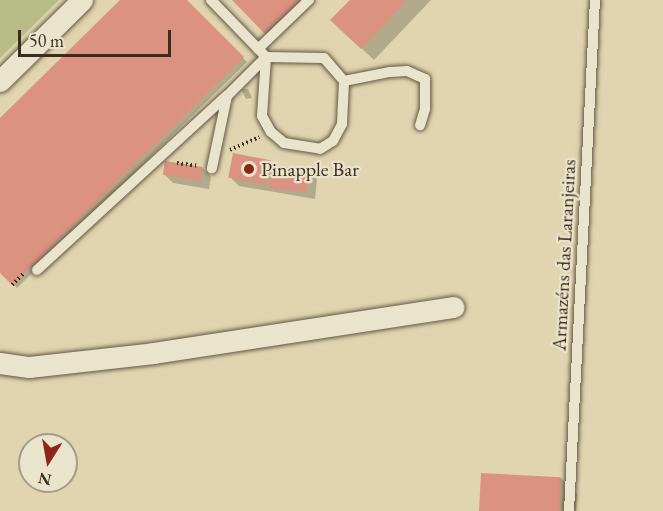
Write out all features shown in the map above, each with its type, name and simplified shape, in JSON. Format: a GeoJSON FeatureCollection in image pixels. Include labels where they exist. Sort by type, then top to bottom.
{"type":"FeatureCollection","features":[{"type":"Feature","properties":{"kind":"street"},"geometry":{"type":"LineString","coordinates":[[0,81],[82,0]]}},
{"type":"Feature","properties":{"kind":"street"},"geometry":{"type":"LineString","coordinates":[[0,363],[29,367],[153,353],[454,307]]}},
{"type":"Feature","properties":{"kind":"lane"},"geometry":{"type":"LineString","coordinates":[[211,0],[262,53],[324,58],[344,81],[342,124],[333,141],[320,149],[302,148],[284,143],[271,132],[262,116],[262,53]]}},
{"type":"Feature","properties":{"kind":"lane"},"geometry":{"type":"LineString","coordinates":[[37,270],[226,96],[309,0]]}},
{"type":"Feature","properties":{"kind":"lane","name":"Armazéns das Laranjeiras"},"geometry":{"type":"LineString","coordinates":[[569,511],[595,0]]}},
{"type":"Feature","properties":{"kind":"lane"},"geometry":{"type":"LineString","coordinates":[[344,81],[407,71],[425,79],[425,109],[420,124]]}},
{"type":"Feature","properties":{"kind":"lane"},"geometry":{"type":"LineString","coordinates":[[212,163],[226,96]]}},
{"type":"Feature","properties":{"kind":"path"},"geometry":{"type":"LineString","coordinates":[[165,161],[212,163],[271,132]]}},
{"type":"Feature","properties":{"kind":"green space"},"geometry":{"type":"Polygon","coordinates":[[[0,0],[59,0],[0,58],[0,0]]]}},
{"type":"Feature","properties":{"kind":"building"},"geometry":{"type":"Polygon","coordinates":[[[120,0],[187,0],[244,57],[12,285],[0,273],[0,118],[120,0]]]}},
{"type":"Feature","properties":{"kind":"building"},"geometry":{"type":"Polygon","coordinates":[[[232,0],[300,0],[265,34],[232,0]]]}},
{"type":"Feature","properties":{"kind":"building"},"geometry":{"type":"Polygon","coordinates":[[[350,0],[407,0],[361,49],[330,20],[350,0]]]}},
{"type":"Feature","properties":{"kind":"building","name":"Pinapple Bar"},"geometry":{"type":"Polygon","coordinates":[[[233,153],[270,160],[266,185],[228,178],[233,153]]]}},
{"type":"Feature","properties":{"kind":"building"},"geometry":{"type":"Polygon","coordinates":[[[165,161],[203,167],[200,181],[163,175],[165,161]]]}},
{"type":"Feature","properties":{"kind":"building"},"geometry":{"type":"Polygon","coordinates":[[[271,166],[309,169],[307,191],[269,188],[271,166]]]}},
{"type":"Feature","properties":{"kind":"building"},"geometry":{"type":"Polygon","coordinates":[[[481,473],[561,477],[559,511],[479,511],[481,473]]]}},
{"type":"Feature","properties":{"kind":"place","name":"Pinapple Bar"},"geometry":{"type":"Point","coordinates":[249,169]}}]}
